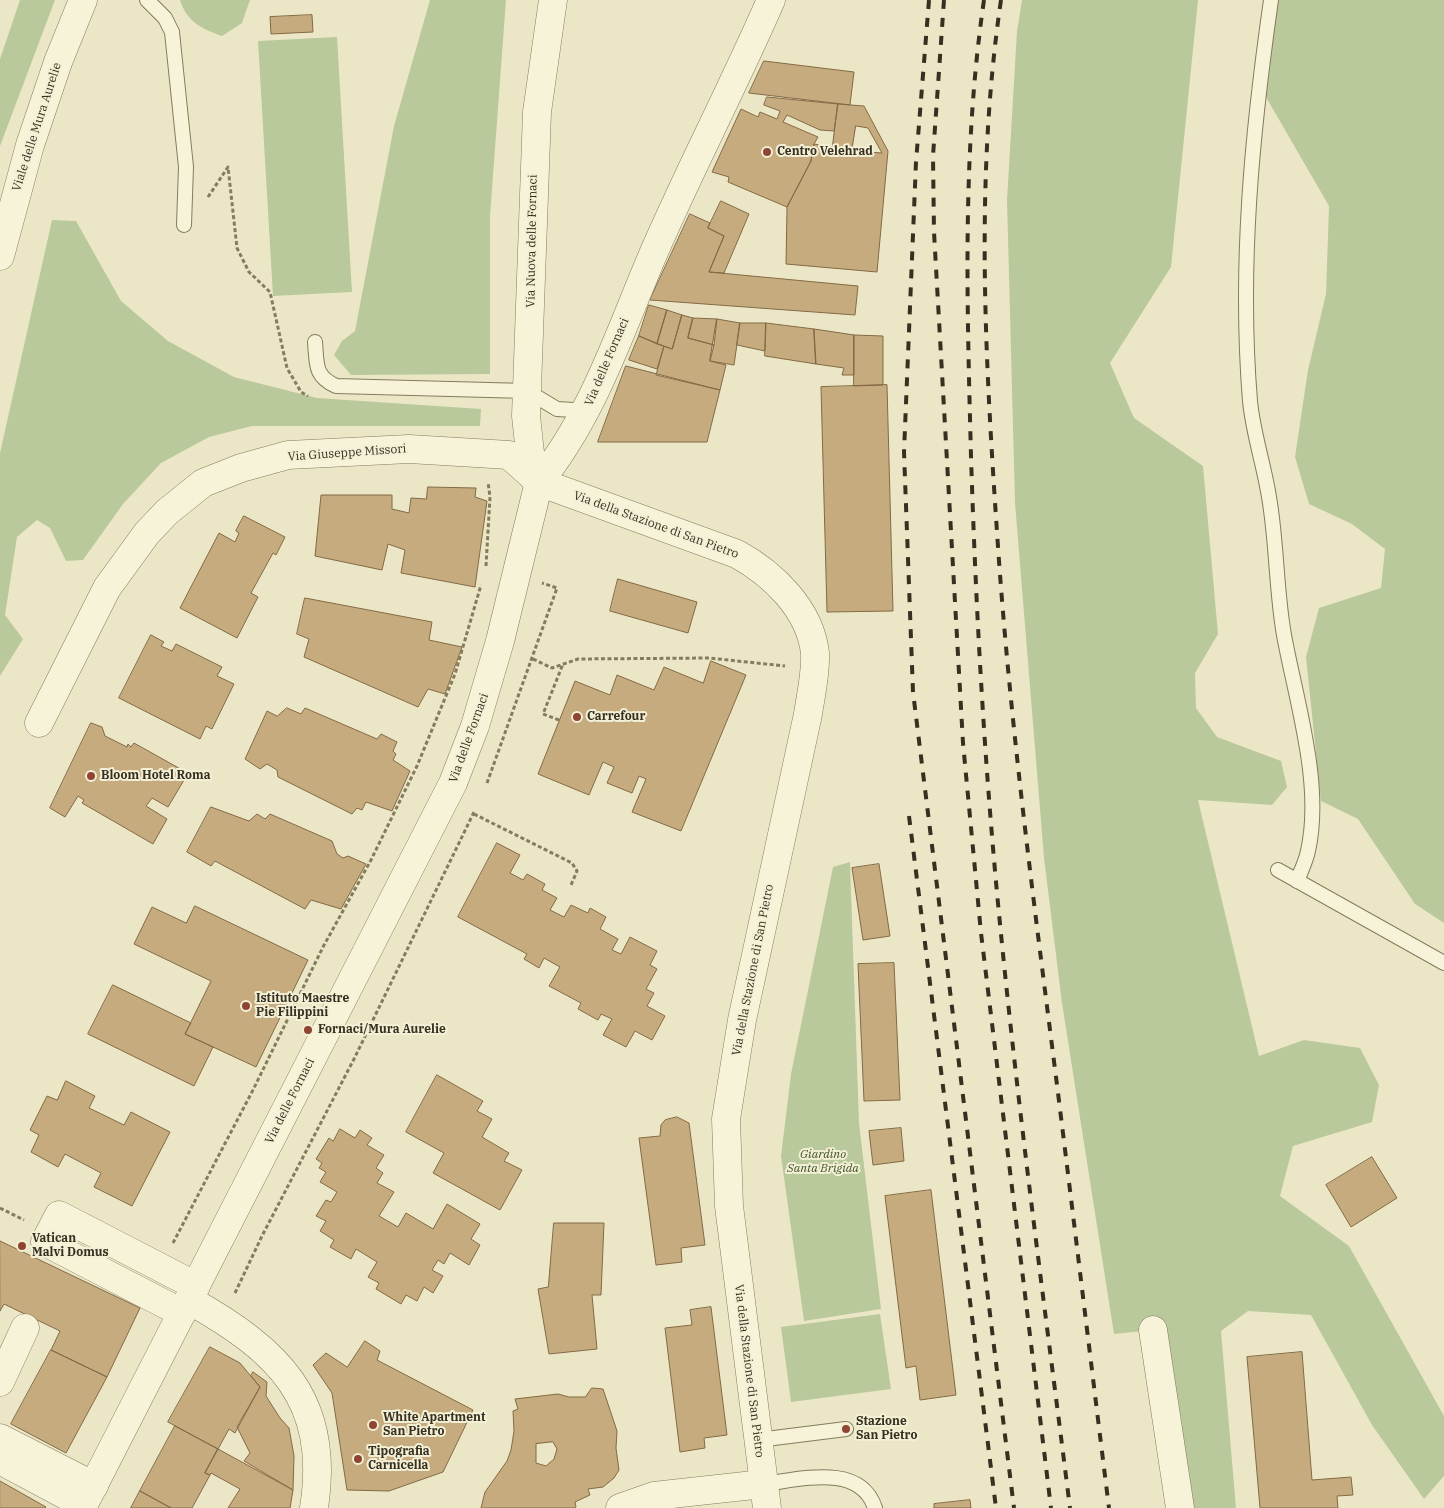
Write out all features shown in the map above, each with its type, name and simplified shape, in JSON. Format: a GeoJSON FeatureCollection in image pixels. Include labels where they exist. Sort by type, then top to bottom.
{"type":"FeatureCollection","features":[{"type":"Feature","properties":{"kind":"street","name":"Viale delle Mura Aurelie"},"geometry":{"type":"LineString","coordinates":[[0,256],[30,145],[58,62],[83,0]]}},
{"type":"Feature","properties":{"kind":"street","name":"Via Nuova delle Fornaci"},"geometry":{"type":"LineString","coordinates":[[539,482],[530,453],[526,416],[537,112],[553,0]]}},
{"type":"Feature","properties":{"kind":"street","name":"Via delle Fornaci"},"geometry":{"type":"LineString","coordinates":[[87,1499],[456,776],[475,726],[498,649],[539,482],[572,438],[588,407],[655,250],[771,0]]}},
{"type":"Feature","properties":{"kind":"street","name":"Via Giuseppe Missori"},"geometry":{"type":"LineString","coordinates":[[39,723],[102,597],[129,555],[167,512],[203,483],[241,468],[288,455],[409,449],[509,455],[539,482]]}},
{"type":"Feature","properties":{"kind":"street","name":"Via della Stazione di San Pietro"},"geometry":{"type":"LineString","coordinates":[[539,482],[714,545],[752,563],[793,601],[811,636],[815,668],[808,714],[742,1020],[726,1119],[729,1206],[765,1496]]}},
{"type":"Feature","properties":{"kind":"street"},"geometry":{"type":"LineString","coordinates":[[189,1299],[170,1272],[59,1215],[45,1242],[189,1299],[246,1335],[274,1361],[299,1392],[307,1407],[316,1446],[317,1489],[314,1508]]}},
{"type":"Feature","properties":{"kind":"street"},"geometry":{"type":"LineString","coordinates":[[0,1382],[25,1328]]}},
{"type":"Feature","properties":{"kind":"street"},"geometry":{"type":"LineString","coordinates":[[1153,1330],[1180,1508]]}},
{"type":"Feature","properties":{"kind":"street"},"geometry":{"type":"LineString","coordinates":[[0,1438],[87,1499]]}},
{"type":"Feature","properties":{"kind":"street"},"geometry":{"type":"LineString","coordinates":[[0,1460],[87,1499]]}},
{"type":"Feature","properties":{"kind":"street"},"geometry":{"type":"LineString","coordinates":[[620,1508],[654,1496],[765,1496]]}},
{"type":"Feature","properties":{"kind":"lane"},"geometry":{"type":"LineString","coordinates":[[147,0],[165,18],[172,32],[186,167],[184,225]]}},
{"type":"Feature","properties":{"kind":"lane"},"geometry":{"type":"LineString","coordinates":[[1271,0],[1250,166],[1245,325],[1250,404],[1269,499],[1284,634],[1308,754],[1311,810],[1309,843],[1297,881]]}},
{"type":"Feature","properties":{"kind":"lane"},"geometry":{"type":"LineString","coordinates":[[315,342],[317,371],[325,381],[336,386],[527,391],[558,408],[574,410],[588,407]]}},
{"type":"Feature","properties":{"kind":"lane"},"geometry":{"type":"LineString","coordinates":[[1278,870],[1444,963]]}},
{"type":"Feature","properties":{"kind":"lane"},"geometry":{"type":"LineString","coordinates":[[758,1440],[846,1428]]}},
{"type":"Feature","properties":{"kind":"lane"},"geometry":{"type":"LineString","coordinates":[[765,1496],[835,1477],[859,1486],[867,1493],[874,1508]]}},
{"type":"Feature","properties":{"kind":"path"},"geometry":{"type":"LineString","coordinates":[[184,225],[195,217],[228,167],[237,248],[249,272],[270,292],[287,368]]}},
{"type":"Feature","properties":{"kind":"path"},"geometry":{"type":"LineString","coordinates":[[488,454],[486,474],[490,497],[486,567],[492,569]]}},
{"type":"Feature","properties":{"kind":"path"},"geometry":{"type":"LineString","coordinates":[[170,1272],[164,1260],[254,1088],[323,947],[371,860],[417,766],[455,674],[484,576]]}},
{"type":"Feature","properties":{"kind":"path"},"geometry":{"type":"LineString","coordinates":[[483,790],[490,777],[558,588],[540,582]]}},
{"type":"Feature","properties":{"kind":"path"},"geometry":{"type":"LineString","coordinates":[[533,660],[552,668],[578,659],[709,658],[789,667],[788,661]]}},
{"type":"Feature","properties":{"kind":"path"},"geometry":{"type":"LineString","coordinates":[[559,720],[543,714],[563,664]]}},
{"type":"Feature","properties":{"kind":"path"},"geometry":{"type":"LineString","coordinates":[[233,1298],[262,1236],[358,1051],[474,812],[572,863],[577,871],[571,886]]}},
{"type":"Feature","properties":{"kind":"green space"},"geometry":{"type":"Polygon","coordinates":[[[20,0],[55,0],[0,146],[0,59],[20,0]]]}},
{"type":"Feature","properties":{"kind":"green space"},"geometry":{"type":"Polygon","coordinates":[[[180,0],[250,0],[242,23],[222,36],[196,24],[183,8],[180,0]]]}},
{"type":"Feature","properties":{"kind":"green space"},"geometry":{"type":"Polygon","coordinates":[[[430,0],[506,0],[490,216],[490,374],[351,375],[334,355],[342,341],[355,331],[394,126],[430,0]]]}},
{"type":"Feature","properties":{"kind":"green space"},"geometry":{"type":"Polygon","coordinates":[[[1022,0],[1198,0],[1171,267],[1110,363],[1134,418],[1203,466],[1218,634],[1195,673],[1196,708],[1217,737],[1281,761],[1287,787],[1272,805],[1198,800],[1259,1056],[1304,1040],[1360,1048],[1379,1085],[1372,1122],[1293,1146],[1280,1196],[1349,1246],[1444,1416],[1444,1476],[1424,1499],[1372,1425],[1311,1315],[1248,1311],[1221,1331],[1236,1508],[1180,1508],[1153,1330],[1114,1334],[1062,1003],[1044,858],[1015,503],[1007,200],[1017,31],[1022,0]]]}},
{"type":"Feature","properties":{"kind":"green space"},"geometry":{"type":"Polygon","coordinates":[[[1271,0],[1444,0],[1444,923],[1415,904],[1358,819],[1321,801],[1306,657],[1319,608],[1381,588],[1385,549],[1352,524],[1309,504],[1295,457],[1308,370],[1326,294],[1329,206],[1259,85],[1271,0]]]}},
{"type":"Feature","properties":{"kind":"green space"},"geometry":{"type":"Polygon","coordinates":[[[337,37],[352,292],[273,296],[258,41],[337,37]]]}},
{"type":"Feature","properties":{"kind":"green space"},"geometry":{"type":"Polygon","coordinates":[[[52,220],[76,221],[121,301],[168,341],[234,377],[317,398],[481,409],[480,426],[252,426],[209,437],[161,463],[123,504],[83,560],[66,561],[50,528],[37,520],[17,537],[5,615],[23,639],[0,676],[0,453],[52,220]]]}},
{"type":"Feature","properties":{"kind":"green space","name":"Giardino Santa Brigida"},"geometry":{"type":"Polygon","coordinates":[[[850,862],[859,1123],[881,1309],[804,1321],[781,1156],[791,1074],[833,867],[850,862]]]}},
{"type":"Feature","properties":{"kind":"green space"},"geometry":{"type":"Polygon","coordinates":[[[880,1314],[891,1389],[791,1402],[781,1327],[880,1314]]]}},
{"type":"Feature","properties":{"kind":"building"},"geometry":{"type":"Polygon","coordinates":[[[312,15],[313,32],[271,34],[270,17],[312,15]]]}},
{"type":"Feature","properties":{"kind":"building"},"geometry":{"type":"Polygon","coordinates":[[[764,61],[854,72],[850,105],[749,93],[764,61]]]}},
{"type":"Feature","properties":{"kind":"building","name":"Centro Velehrad"},"geometry":{"type":"Polygon","coordinates":[[[767,97],[838,104],[834,131],[820,130],[787,115],[783,122],[818,137],[814,144],[811,161],[787,207],[728,182],[729,177],[712,172],[741,109],[758,117],[760,112],[777,119],[780,111],[764,105],[767,97]]]}},
{"type":"Feature","properties":{"kind":"building"},"geometry":{"type":"Polygon","coordinates":[[[838,104],[864,106],[888,151],[877,272],[786,264],[787,207],[811,161],[814,144],[832,147],[838,104]],[[856,126],[852,151],[882,153],[868,128],[856,126]]]}},
{"type":"Feature","properties":{"kind":"building"},"geometry":{"type":"Polygon","coordinates":[[[721,201],[749,214],[724,273],[709,272],[724,236],[708,228],[721,201]]]}},
{"type":"Feature","properties":{"kind":"building"},"geometry":{"type":"Polygon","coordinates":[[[690,214],[710,223],[708,228],[724,236],[709,272],[858,286],[855,315],[650,300],[690,214]]]}},
{"type":"Feature","properties":{"kind":"building"},"geometry":{"type":"Polygon","coordinates":[[[649,305],[667,310],[657,344],[639,336],[649,305]]]}},
{"type":"Feature","properties":{"kind":"building"},"geometry":{"type":"Polygon","coordinates":[[[667,310],[682,315],[672,349],[657,344],[667,310]]]}},
{"type":"Feature","properties":{"kind":"building"},"geometry":{"type":"Polygon","coordinates":[[[682,315],[693,318],[688,338],[714,345],[710,361],[726,365],[720,390],[656,375],[664,346],[672,349],[682,315]]]}},
{"type":"Feature","properties":{"kind":"building"},"geometry":{"type":"Polygon","coordinates":[[[693,318],[717,319],[714,345],[688,338],[693,318]]]}},
{"type":"Feature","properties":{"kind":"building"},"geometry":{"type":"Polygon","coordinates":[[[717,319],[740,323],[734,365],[710,361],[717,319]]]}},
{"type":"Feature","properties":{"kind":"building"},"geometry":{"type":"Polygon","coordinates":[[[740,323],[766,323],[765,351],[737,345],[740,323]]]}},
{"type":"Feature","properties":{"kind":"building"},"geometry":{"type":"Polygon","coordinates":[[[766,323],[814,329],[816,364],[765,356],[766,323]]]}},
{"type":"Feature","properties":{"kind":"building"},"geometry":{"type":"Polygon","coordinates":[[[814,329],[854,335],[854,375],[842,375],[844,368],[816,364],[814,329]]]}},
{"type":"Feature","properties":{"kind":"building"},"geometry":{"type":"Polygon","coordinates":[[[854,335],[883,336],[883,385],[854,386],[854,335]]]}},
{"type":"Feature","properties":{"kind":"building"},"geometry":{"type":"Polygon","coordinates":[[[639,336],[664,346],[657,369],[629,360],[639,336]]]}},
{"type":"Feature","properties":{"kind":"building"},"geometry":{"type":"Polygon","coordinates":[[[626,366],[720,390],[707,442],[598,442],[626,366]]]}},
{"type":"Feature","properties":{"kind":"building"},"geometry":{"type":"Polygon","coordinates":[[[887,385],[893,611],[827,612],[821,387],[887,385]]]}},
{"type":"Feature","properties":{"kind":"building"},"geometry":{"type":"Polygon","coordinates":[[[428,487],[476,488],[475,497],[487,501],[475,587],[401,573],[405,550],[388,544],[382,570],[315,556],[321,495],[392,495],[392,509],[409,513],[411,498],[426,499],[428,487]]]}},
{"type":"Feature","properties":{"kind":"building"},"geometry":{"type":"Polygon","coordinates":[[[244,516],[285,537],[276,555],[273,553],[251,593],[258,597],[237,638],[180,608],[219,533],[235,542],[239,533],[236,531],[244,516]]]}},
{"type":"Feature","properties":{"kind":"building"},"geometry":{"type":"Polygon","coordinates":[[[618,579],[697,602],[688,633],[610,611],[618,579]]]}},
{"type":"Feature","properties":{"kind":"building"},"geometry":{"type":"Polygon","coordinates":[[[305,598],[432,622],[429,640],[462,647],[445,694],[428,689],[418,707],[304,657],[309,639],[297,634],[305,598]]]}},
{"type":"Feature","properties":{"kind":"building"},"geometry":{"type":"Polygon","coordinates":[[[151,635],[164,642],[161,646],[172,651],[176,644],[222,667],[217,676],[234,684],[212,729],[206,726],[200,739],[119,698],[151,635]]]}},
{"type":"Feature","properties":{"kind":"building"},"geometry":{"type":"Polygon","coordinates":[[[711,661],[746,675],[681,831],[632,812],[646,779],[639,776],[632,793],[607,783],[614,767],[603,762],[589,795],[538,774],[575,681],[610,695],[617,675],[654,690],[664,667],[703,683],[711,661]]]}},
{"type":"Feature","properties":{"kind":"building"},"geometry":{"type":"Polygon","coordinates":[[[287,708],[301,714],[305,708],[377,739],[381,734],[397,742],[393,751],[396,754],[393,760],[410,771],[392,811],[366,802],[362,810],[357,808],[352,814],[278,777],[277,770],[267,764],[260,769],[245,759],[267,711],[277,716],[287,708]]]}},
{"type":"Feature","properties":{"kind":"building"},"geometry":{"type":"Polygon","coordinates":[[[91,723],[102,727],[105,736],[127,747],[128,744],[131,747],[134,743],[184,771],[187,775],[168,807],[152,798],[146,806],[167,819],[153,844],[82,803],[84,800],[78,796],[65,817],[50,808],[91,723]]]}},
{"type":"Feature","properties":{"kind":"building"},"geometry":{"type":"Polygon","coordinates":[[[211,807],[249,821],[257,814],[265,819],[270,814],[332,841],[337,854],[343,858],[348,856],[366,864],[341,909],[311,900],[305,909],[215,861],[211,866],[187,852],[211,807]]]}},
{"type":"Feature","properties":{"kind":"building"},"geometry":{"type":"Polygon","coordinates":[[[497,843],[520,855],[510,873],[523,880],[527,874],[545,884],[542,890],[557,898],[550,910],[564,917],[571,905],[588,913],[590,908],[606,917],[600,929],[618,939],[612,950],[621,954],[630,937],[657,951],[650,965],[657,969],[646,989],[654,993],[647,1006],[665,1016],[652,1040],[635,1031],[626,1047],[603,1035],[612,1019],[601,1014],[598,1020],[578,1009],[581,1003],[549,986],[560,967],[544,958],[539,968],[524,959],[527,954],[458,917],[497,843]]]}},
{"type":"Feature","properties":{"kind":"building"},"geometry":{"type":"Polygon","coordinates":[[[879,864],[890,936],[863,940],[852,868],[879,864]]]}},
{"type":"Feature","properties":{"kind":"building"},"geometry":{"type":"Polygon","coordinates":[[[195,906],[308,960],[256,1067],[185,1034],[211,981],[134,944],[152,907],[186,923],[195,906]]]}},
{"type":"Feature","properties":{"kind":"building"},"geometry":{"type":"Polygon","coordinates":[[[894,963],[900,1100],[864,1101],[858,964],[894,963]]]}},
{"type":"Feature","properties":{"kind":"building"},"geometry":{"type":"Polygon","coordinates":[[[113,985],[191,1023],[185,1034],[213,1047],[194,1086],[88,1034],[113,985]]]}},
{"type":"Feature","properties":{"kind":"building"},"geometry":{"type":"Polygon","coordinates":[[[437,1075],[483,1101],[477,1111],[492,1119],[482,1137],[509,1153],[504,1161],[522,1170],[500,1210],[433,1173],[444,1153],[406,1132],[437,1075]]]}},
{"type":"Feature","properties":{"kind":"building"},"geometry":{"type":"Polygon","coordinates":[[[66,1081],[95,1096],[89,1108],[124,1125],[131,1112],[170,1132],[132,1206],[94,1187],[101,1173],[65,1154],[58,1167],[31,1152],[39,1135],[30,1130],[47,1096],[57,1100],[66,1081]]]}},
{"type":"Feature","properties":{"kind":"building"},"geometry":{"type":"Polygon","coordinates":[[[677,1117],[689,1123],[705,1245],[681,1248],[682,1262],[656,1265],[639,1138],[660,1136],[661,1125],[665,1120],[677,1117]]]}},
{"type":"Feature","properties":{"kind":"building"},"geometry":{"type":"Polygon","coordinates":[[[901,1128],[904,1161],[873,1165],[869,1131],[901,1128]]]}},
{"type":"Feature","properties":{"kind":"building"},"geometry":{"type":"Polygon","coordinates":[[[340,1129],[355,1138],[360,1130],[372,1138],[367,1145],[384,1155],[376,1168],[383,1173],[377,1183],[394,1192],[379,1216],[398,1227],[406,1213],[433,1229],[447,1204],[480,1224],[471,1239],[480,1245],[469,1265],[450,1253],[444,1264],[438,1260],[432,1270],[443,1276],[433,1293],[424,1287],[417,1301],[406,1295],[401,1304],[376,1289],[379,1283],[368,1277],[377,1262],[356,1249],[351,1259],[330,1247],[334,1240],[320,1231],[326,1221],[316,1216],[326,1200],[331,1202],[337,1192],[320,1182],[326,1172],[319,1168],[322,1163],[316,1159],[329,1138],[333,1141],[340,1129]]]}},
{"type":"Feature","properties":{"kind":"building"},"geometry":{"type":"Polygon","coordinates":[[[1372,1157],[1397,1198],[1351,1227],[1326,1185],[1372,1157]]]}},
{"type":"Feature","properties":{"kind":"building"},"geometry":{"type":"Polygon","coordinates":[[[931,1190],[956,1395],[920,1400],[916,1366],[906,1368],[885,1196],[931,1190]]]}},
{"type":"Feature","properties":{"kind":"building"},"geometry":{"type":"Polygon","coordinates":[[[554,1223],[604,1223],[601,1295],[592,1295],[597,1349],[549,1354],[538,1289],[548,1287],[554,1223]]]}},
{"type":"Feature","properties":{"kind":"building"},"geometry":{"type":"Polygon","coordinates":[[[0,1241],[140,1308],[107,1377],[51,1350],[60,1331],[4,1304],[0,1311],[0,1241]]]}},
{"type":"Feature","properties":{"kind":"building"},"geometry":{"type":"Polygon","coordinates":[[[711,1307],[727,1435],[704,1438],[705,1448],[680,1452],[665,1328],[692,1325],[690,1310],[711,1307]]]}},
{"type":"Feature","properties":{"kind":"building"},"geometry":{"type":"Polygon","coordinates":[[[365,1341],[380,1351],[377,1360],[473,1410],[443,1472],[389,1491],[347,1490],[332,1393],[313,1365],[326,1353],[347,1367],[365,1341]]]}},
{"type":"Feature","properties":{"kind":"building"},"geometry":{"type":"Polygon","coordinates":[[[210,1347],[240,1363],[260,1387],[235,1433],[229,1429],[218,1449],[168,1422],[210,1347]]]}},
{"type":"Feature","properties":{"kind":"building"},"geometry":{"type":"Polygon","coordinates":[[[51,1350],[107,1377],[66,1453],[11,1424],[51,1350]]]}},
{"type":"Feature","properties":{"kind":"building"},"geometry":{"type":"Polygon","coordinates":[[[1302,1352],[1312,1480],[1351,1477],[1353,1495],[1337,1496],[1338,1508],[1260,1508],[1247,1357],[1302,1352]]]}},
{"type":"Feature","properties":{"kind":"building"},"geometry":{"type":"Polygon","coordinates":[[[253,1372],[267,1382],[266,1396],[289,1428],[294,1456],[293,1490],[244,1461],[250,1453],[237,1427],[260,1387],[251,1376],[253,1372]]]}},
{"type":"Feature","properties":{"kind":"building"},"geometry":{"type":"Polygon","coordinates":[[[592,1388],[603,1389],[617,1431],[616,1448],[619,1470],[614,1478],[603,1487],[588,1489],[590,1495],[575,1502],[576,1507],[574,1508],[481,1508],[485,1492],[507,1461],[511,1450],[514,1431],[513,1411],[518,1409],[515,1399],[558,1394],[569,1397],[585,1397],[592,1388]],[[553,1442],[536,1444],[536,1463],[546,1466],[554,1459],[557,1449],[553,1442]]]}},
{"type":"Feature","properties":{"kind":"building"},"geometry":{"type":"Polygon","coordinates":[[[175,1426],[218,1449],[205,1473],[210,1475],[192,1508],[171,1508],[140,1491],[175,1426]]]}},
{"type":"Feature","properties":{"kind":"building"},"geometry":{"type":"Polygon","coordinates":[[[218,1449],[293,1490],[290,1508],[228,1508],[240,1489],[211,1473],[210,1475],[205,1473],[218,1449]]]}},
{"type":"Feature","properties":{"kind":"building"},"geometry":{"type":"Polygon","coordinates":[[[0,1481],[46,1507],[0,1508],[0,1481]]]}},
{"type":"Feature","properties":{"kind":"building"},"geometry":{"type":"Polygon","coordinates":[[[140,1491],[171,1508],[131,1508],[140,1491]]]}},
{"type":"Feature","properties":{"kind":"building"},"geometry":{"type":"Polygon","coordinates":[[[970,1500],[971,1508],[934,1508],[934,1504],[970,1500]]]}},
{"type":"Feature","properties":{"kind":"railway"},"geometry":{"type":"LineString","coordinates":[[929,0],[916,162],[904,452],[913,692],[1014,1508]]}},
{"type":"Feature","properties":{"kind":"railway"},"geometry":{"type":"LineString","coordinates":[[944,0],[933,156],[934,232],[963,743],[981,933],[1051,1508]]}},
{"type":"Feature","properties":{"kind":"railway"},"geometry":{"type":"LineString","coordinates":[[984,0],[972,113],[968,227],[970,399],[978,635],[990,815],[1008,1006],[1070,1508]]}},
{"type":"Feature","properties":{"kind":"railway"},"geometry":{"type":"LineString","coordinates":[[1001,0],[993,66],[985,199],[986,332],[997,532],[1008,669],[1022,805],[1109,1508]]}},
{"type":"Feature","properties":{"kind":"railway"},"geometry":{"type":"LineString","coordinates":[[909,816],[996,1508]]}},
{"type":"Feature","properties":{"kind":"place","name":"Centro Velehrad"},"geometry":{"type":"Point","coordinates":[767,152]}},
{"type":"Feature","properties":{"kind":"place","name":"Carrefour"},"geometry":{"type":"Point","coordinates":[577,717]}},
{"type":"Feature","properties":{"kind":"place","name":"Bloom Hotel Roma"},"geometry":{"type":"Point","coordinates":[91,776]}},
{"type":"Feature","properties":{"kind":"place","name":"Istituto Maestre Pie Filippini"},"geometry":{"type":"Point","coordinates":[246,1006]}},
{"type":"Feature","properties":{"kind":"place","name":"Fornaci/Mura Aurelie"},"geometry":{"type":"Point","coordinates":[308,1030]}},
{"type":"Feature","properties":{"kind":"place","name":"Vatican Malvi Domus"},"geometry":{"type":"Point","coordinates":[22,1246]}},
{"type":"Feature","properties":{"kind":"place","name":"White Apartment San Pietro"},"geometry":{"type":"Point","coordinates":[373,1425]}},
{"type":"Feature","properties":{"kind":"place","name":"Stazione San Pietro"},"geometry":{"type":"Point","coordinates":[846,1429]}},
{"type":"Feature","properties":{"kind":"place","name":"Tipografia Carnicella"},"geometry":{"type":"Point","coordinates":[358,1459]}}]}
